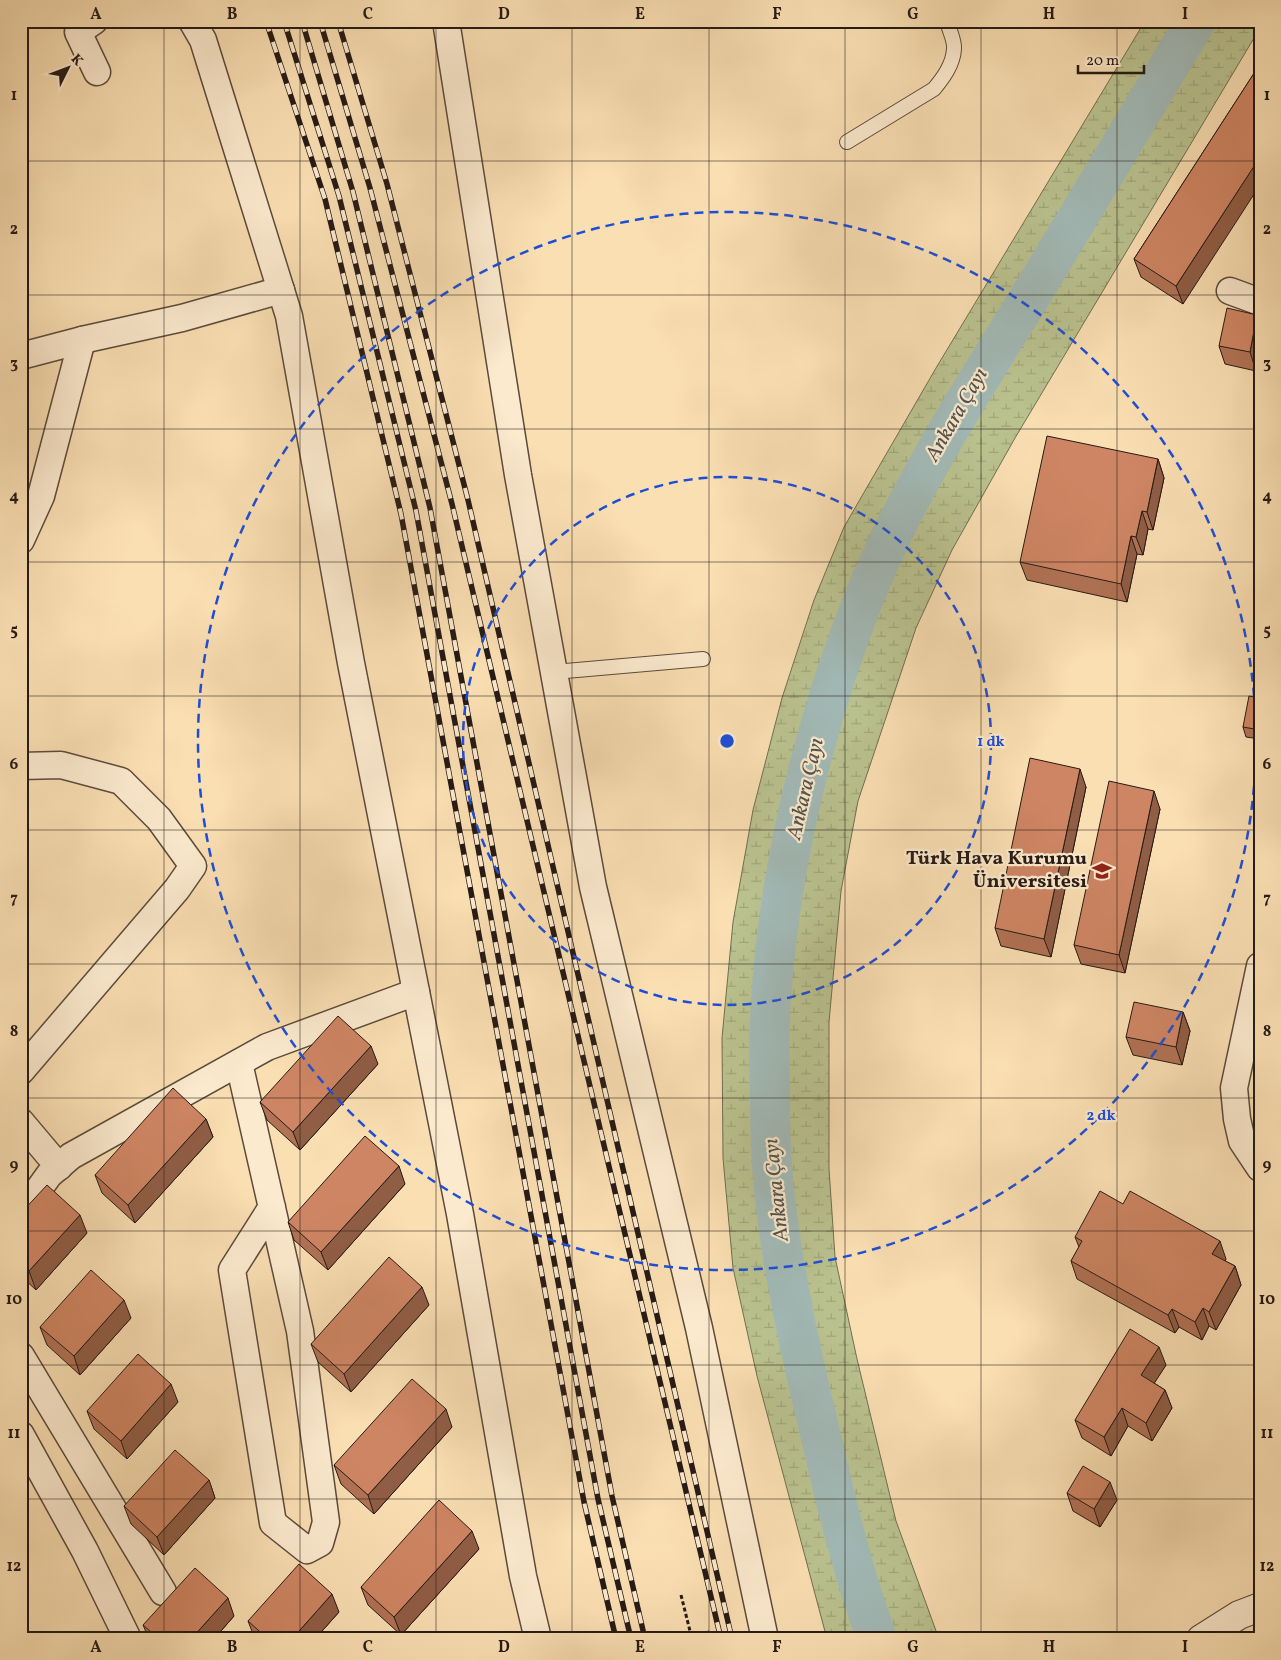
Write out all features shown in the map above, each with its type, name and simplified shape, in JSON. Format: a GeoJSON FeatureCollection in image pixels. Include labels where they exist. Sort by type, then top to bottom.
{"type":"FeatureCollection","features":[{"type":"Feature","properties":{"kind":"street"},"geometry":{"type":"LineString","coordinates":[[94,21],[78,32],[97,72]]}},
{"type":"Feature","properties":{"kind":"street"},"geometry":{"type":"LineString","coordinates":[[192,21],[203,40],[289,316],[351,663],[460,1214],[523,1576],[538,1639]]}},
{"type":"Feature","properties":{"kind":"street"},"geometry":{"type":"LineString","coordinates":[[446,21],[518,475],[593,887],[699,1328],[765,1639]]}},
{"type":"Feature","properties":{"kind":"street"},"geometry":{"type":"LineString","coordinates":[[21,356],[82,340],[182,318],[280,290]]}},
{"type":"Feature","properties":{"kind":"street"},"geometry":{"type":"LineString","coordinates":[[1230,291],[1260,302]]}},
{"type":"Feature","properties":{"kind":"street"},"geometry":{"type":"LineString","coordinates":[[21,540],[41,496],[82,340]]}},
{"type":"Feature","properties":{"kind":"street"},"geometry":{"type":"LineString","coordinates":[[21,766],[61,765],[121,781],[159,819],[193,866],[177,889],[21,1071]]}},
{"type":"Feature","properties":{"kind":"street"},"geometry":{"type":"LineString","coordinates":[[1260,966],[1234,1088],[1237,1119],[1242,1141],[1260,1168]]}},
{"type":"Feature","properties":{"kind":"street"},"geometry":{"type":"LineString","coordinates":[[21,1214],[49,1175],[71,1156],[267,1048],[416,992]]}},
{"type":"Feature","properties":{"kind":"street"},"geometry":{"type":"LineString","coordinates":[[239,1063],[272,1207],[300,1331],[326,1522],[320,1543],[307,1550],[273,1523],[232,1270],[272,1207]]}},
{"type":"Feature","properties":{"kind":"street"},"geometry":{"type":"LineString","coordinates":[[21,1122],[59,1166]]}},
{"type":"Feature","properties":{"kind":"street"},"geometry":{"type":"LineString","coordinates":[[21,1356],[163,1592]]}},
{"type":"Feature","properties":{"kind":"street"},"geometry":{"type":"LineString","coordinates":[[21,1435],[85,1551],[128,1639]]}},
{"type":"Feature","properties":{"kind":"street"},"geometry":{"type":"LineString","coordinates":[[1201,1639],[1239,1615],[1260,1607]]}},
{"type":"Feature","properties":{"kind":"lane"},"geometry":{"type":"LineString","coordinates":[[847,142],[934,89],[942,80],[948,70],[954,48],[947,21]]}},
{"type":"Feature","properties":{"kind":"lane"},"geometry":{"type":"LineString","coordinates":[[554,672],[703,659]]}},
{"type":"Feature","properties":{"kind":"path"},"geometry":{"type":"LineString","coordinates":[[681,1595],[692,1639]]}},
{"type":"Feature","properties":{"kind":"green space"},"geometry":{"type":"Polygon","coordinates":[[[1145,21],[1260,21],[1260,28],[1015,438],[952,550],[916,628],[858,801],[841,891],[829,1022],[829,1169],[835,1257],[857,1359],[896,1521],[939,1639],[827,1639],[757,1376],[733,1268],[723,1158],[722,1038],[733,922],[753,810],[782,698],[814,600],[844,527],[936,368],[1145,21]]]}},
{"type":"Feature","properties":{"kind":"building"},"geometry":{"type":"Polygon","coordinates":[[[1260,64],[1260,157],[1176,286],[1134,259],[1260,64]]]}},
{"type":"Feature","properties":{"kind":"building"},"geometry":{"type":"Polygon","coordinates":[[[1227,308],[1257,315],[1250,352],[1219,346],[1227,308]]]}},
{"type":"Feature","properties":{"kind":"building"},"geometry":{"type":"Polygon","coordinates":[[[1047,436],[1158,459],[1147,512],[1142,511],[1136,537],[1131,536],[1121,584],[1020,562],[1047,436]]]}},
{"type":"Feature","properties":{"kind":"building"},"geometry":{"type":"Polygon","coordinates":[[[1249,696],[1260,698],[1260,730],[1243,727],[1249,696]]]}},
{"type":"Feature","properties":{"kind":"building"},"geometry":{"type":"Polygon","coordinates":[[[1030,758],[1080,769],[1044,939],[995,928],[1030,758]]]}},
{"type":"Feature","properties":{"kind":"building"},"geometry":{"type":"Polygon","coordinates":[[[1109,781],[1154,791],[1119,955],[1074,945],[1109,781]]]}},
{"type":"Feature","properties":{"kind":"building"},"geometry":{"type":"Polygon","coordinates":[[[1134,1002],[1183,1012],[1176,1047],[1126,1037],[1134,1002]]]}},
{"type":"Feature","properties":{"kind":"building"},"geometry":{"type":"Polygon","coordinates":[[[338,1016],[371,1046],[293,1132],[260,1102],[338,1016]]]}},
{"type":"Feature","properties":{"kind":"building"},"geometry":{"type":"Polygon","coordinates":[[[173,1088],[206,1119],[128,1205],[95,1175],[173,1088]]]}},
{"type":"Feature","properties":{"kind":"building"},"geometry":{"type":"Polygon","coordinates":[[[365,1136],[399,1166],[321,1252],[288,1222],[365,1136]]]}},
{"type":"Feature","properties":{"kind":"building"},"geometry":{"type":"Polygon","coordinates":[[[47,1185],[80,1215],[29,1271],[21,1264],[21,1213],[47,1185]]]}},
{"type":"Feature","properties":{"kind":"building"},"geometry":{"type":"Polygon","coordinates":[[[1100,1191],[1123,1204],[1130,1191],[1220,1241],[1212,1254],[1235,1266],[1209,1312],[1203,1308],[1195,1322],[1172,1309],[1168,1315],[1071,1261],[1082,1241],[1075,1237],[1100,1191]]]}},
{"type":"Feature","properties":{"kind":"building"},"geometry":{"type":"Polygon","coordinates":[[[389,1257],[422,1287],[344,1374],[311,1344],[389,1257]]]}},
{"type":"Feature","properties":{"kind":"building"},"geometry":{"type":"Polygon","coordinates":[[[91,1270],[124,1300],[74,1356],[40,1327],[91,1270]]]}},
{"type":"Feature","properties":{"kind":"building"},"geometry":{"type":"Polygon","coordinates":[[[1130,1329],[1159,1347],[1141,1375],[1165,1390],[1146,1423],[1122,1408],[1104,1437],[1075,1420],[1130,1329]]]}},
{"type":"Feature","properties":{"kind":"building"},"geometry":{"type":"Polygon","coordinates":[[[138,1354],[171,1384],[121,1441],[87,1411],[138,1354]]]}},
{"type":"Feature","properties":{"kind":"building"},"geometry":{"type":"Polygon","coordinates":[[[412,1379],[446,1409],[368,1495],[334,1465],[412,1379]]]}},
{"type":"Feature","properties":{"kind":"building"},"geometry":{"type":"Polygon","coordinates":[[[175,1450],[209,1480],[157,1537],[124,1506],[175,1450]]]}},
{"type":"Feature","properties":{"kind":"building"},"geometry":{"type":"Polygon","coordinates":[[[1083,1466],[1110,1482],[1094,1509],[1067,1493],[1083,1466]]]}},
{"type":"Feature","properties":{"kind":"building"},"geometry":{"type":"Polygon","coordinates":[[[439,1500],[472,1531],[394,1617],[361,1587],[439,1500]]]}},
{"type":"Feature","properties":{"kind":"building"},"geometry":{"type":"Polygon","coordinates":[[[299,1564],[332,1594],[292,1639],[268,1639],[248,1621],[299,1564]]]}},
{"type":"Feature","properties":{"kind":"building"},"geometry":{"type":"Polygon","coordinates":[[[195,1568],[228,1598],[191,1639],[159,1639],[143,1625],[195,1568]]]}},
{"type":"Feature","properties":{"kind":"building"},"geometry":{"type":"Polygon","coordinates":[[[709,1631],[711,1639],[676,1639],[709,1631]]]}},
{"type":"Feature","properties":{"kind":"waterway","name":"Ankara Çayı"},"geometry":{"type":"LineString","coordinates":[[877,1639],[849,1552],[812,1400],[788,1286],[775,1199],[769,1058],[770,1011],[774,959],[785,879],[801,800],[833,684],[862,602],[900,518],[937,449],[1196,21]]}},
{"type":"Feature","properties":{"kind":"railway"},"geometry":{"type":"LineString","coordinates":[[266,21],[325,199],[401,514],[584,1502],[616,1639]]}},
{"type":"Feature","properties":{"kind":"railway"},"geometry":{"type":"LineString","coordinates":[[284,21],[339,196],[416,511],[598,1499],[631,1639]]}},
{"type":"Feature","properties":{"kind":"railway"},"geometry":{"type":"LineString","coordinates":[[302,21],[353,192],[430,508],[612,1496],[645,1639]]}},
{"type":"Feature","properties":{"kind":"railway"},"geometry":{"type":"LineString","coordinates":[[320,21],[370,188],[452,504],[721,1639]]}},
{"type":"Feature","properties":{"kind":"railway"},"geometry":{"type":"LineString","coordinates":[[338,21],[387,184],[468,500],[732,1639]]}},
{"type":"Feature","properties":{"kind":"place","name":"Türk Hava Kurumu Üniversitesi"},"geometry":{"type":"Point","coordinates":[1102,871]}}]}
